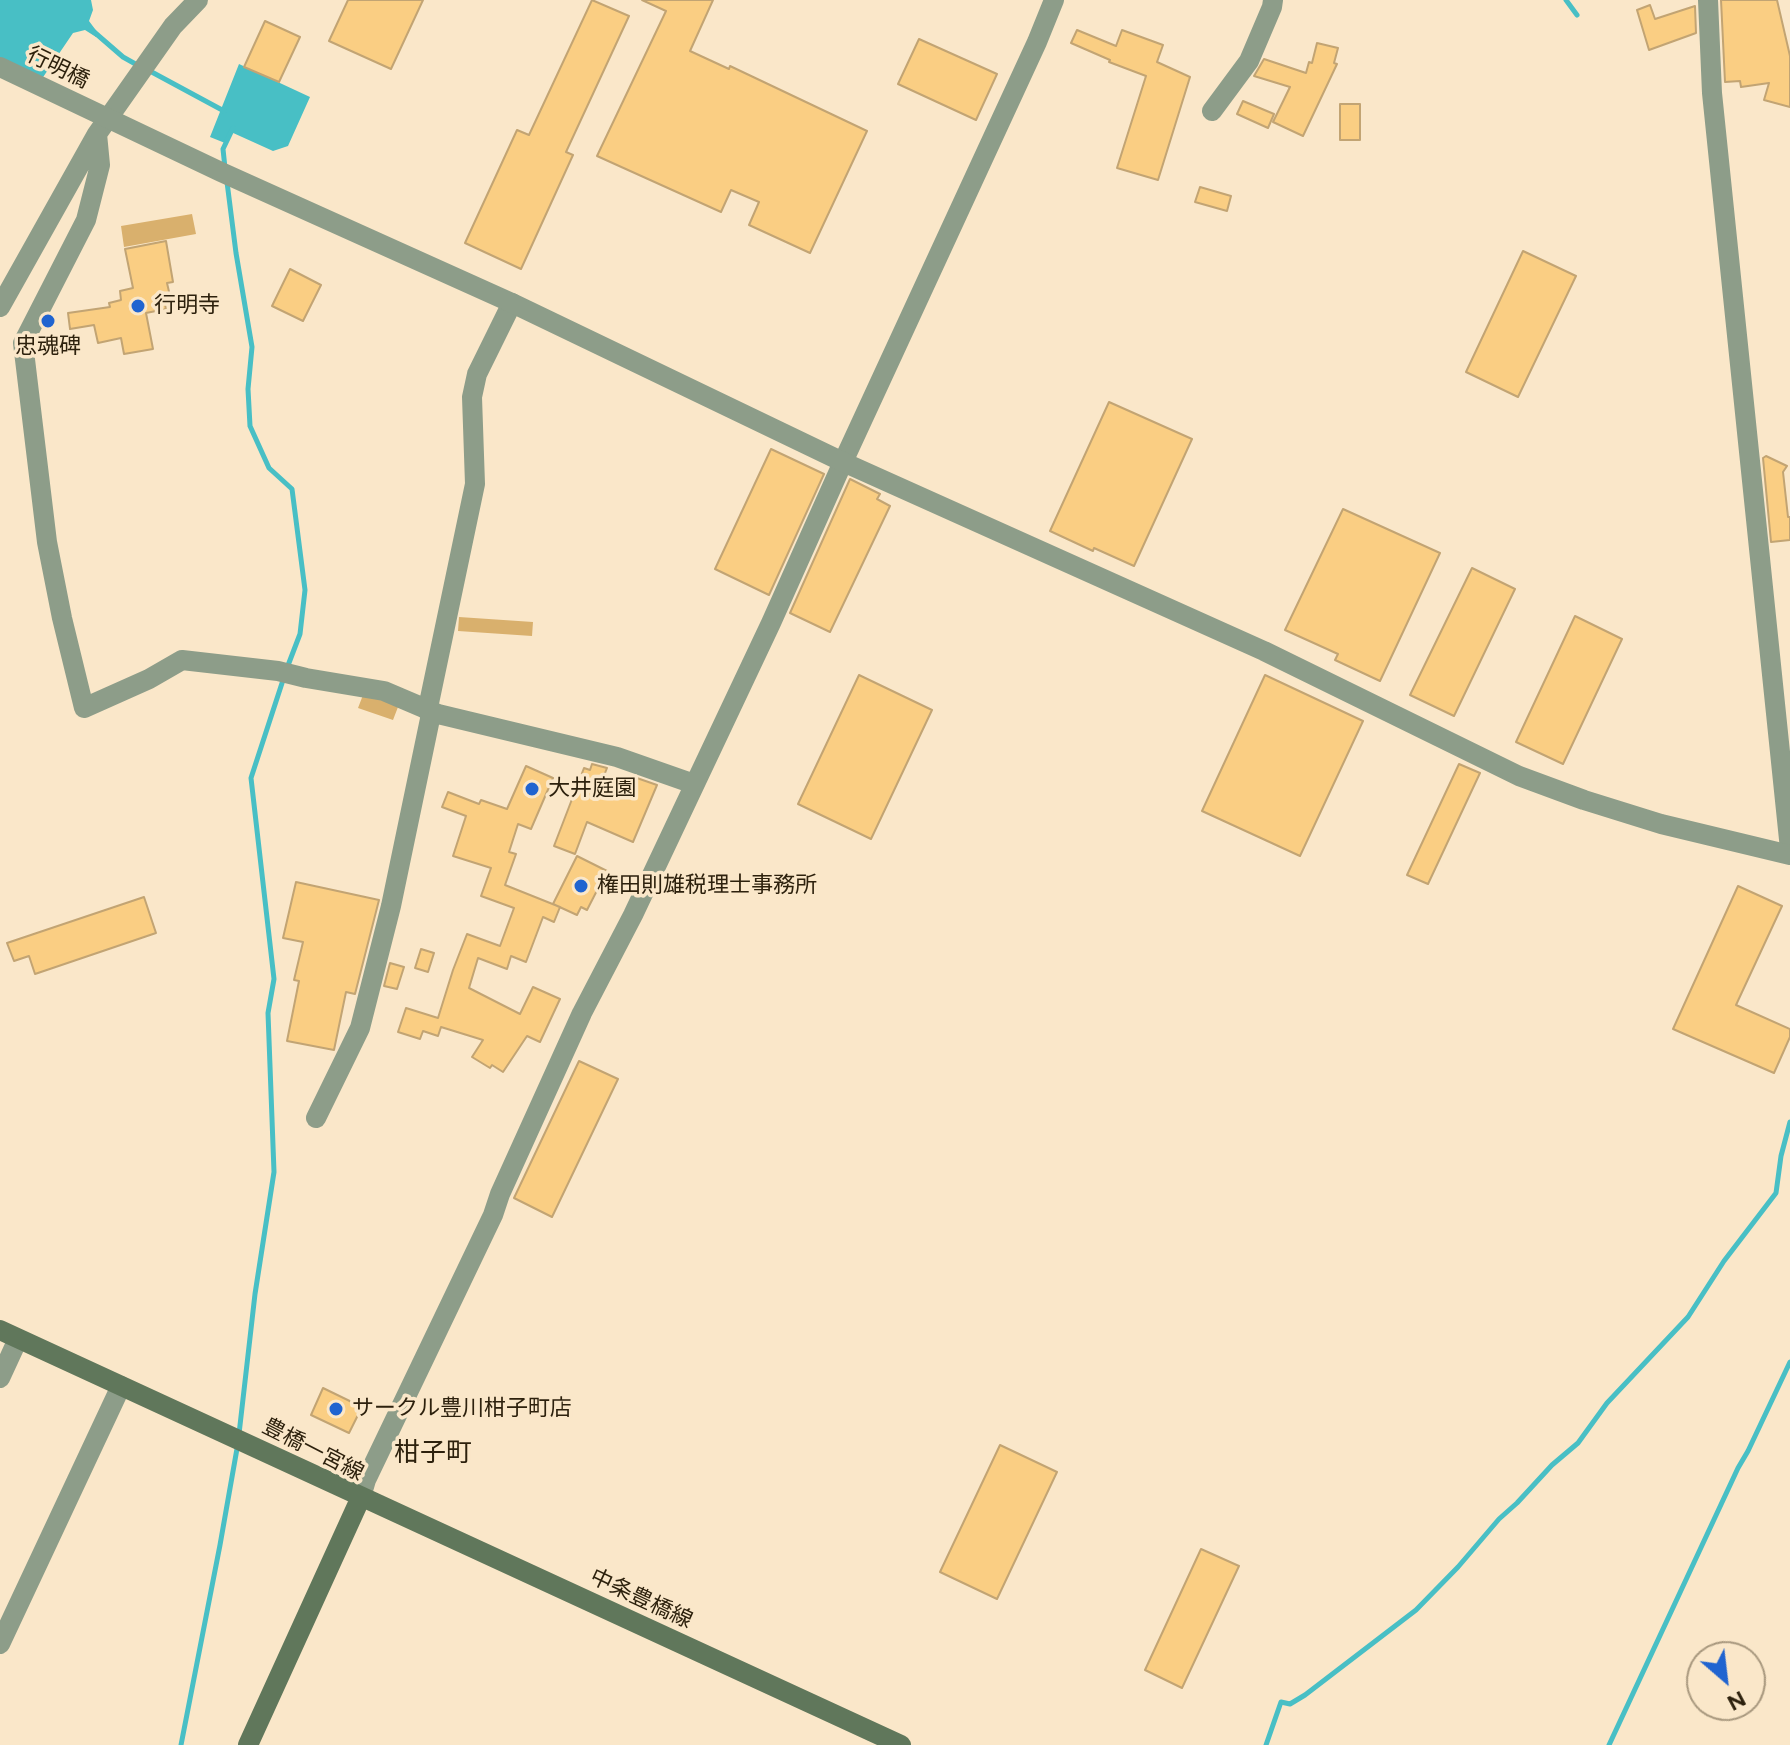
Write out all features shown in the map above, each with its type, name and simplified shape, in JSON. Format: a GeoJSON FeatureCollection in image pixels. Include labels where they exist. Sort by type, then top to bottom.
{"type":"FeatureCollection","features":[{"type":"Feature","properties":{"kind":"main road","name":"豊橋一宮線"},"geometry":{"type":"LineString","coordinates":[[9,1334],[361,1497],[248,1745]]}},
{"type":"Feature","properties":{"kind":"main road","name":"中条豊橋線"},"geometry":{"type":"LineString","coordinates":[[361,1497],[901,1745]]}},
{"type":"Feature","properties":{"kind":"street"},"geometry":{"type":"LineString","coordinates":[[0,307],[100,122],[173,26],[198,0]]}},
{"type":"Feature","properties":{"kind":"street"},"geometry":{"type":"LineString","coordinates":[[361,1497],[366,1480],[493,1215],[582,1013],[633,915],[771,623],[1054,0]]}},
{"type":"Feature","properties":{"kind":"street"},"geometry":{"type":"LineString","coordinates":[[1212,111],[1249,61],[1273,0]]}},
{"type":"Feature","properties":{"kind":"street"},"geometry":{"type":"LineString","coordinates":[[1708,0],[1712,93],[1790,852]]}},
{"type":"Feature","properties":{"kind":"street","name":"行明橋"},"geometry":{"type":"LineString","coordinates":[[0,67],[100,122],[226,174],[512,303],[843,462],[1264,651],[1519,776],[1661,824],[1790,852]]}},
{"type":"Feature","properties":{"kind":"street"},"geometry":{"type":"LineString","coordinates":[[100,122],[100,165],[86,220],[23,343],[47,542],[84,708],[149,679],[182,660],[286,673],[384,691],[438,714],[617,757],[694,784]]}},
{"type":"Feature","properties":{"kind":"street"},"geometry":{"type":"LineString","coordinates":[[316,1118],[360,1028],[391,906],[475,484],[472,397],[477,374],[512,303]]}},
{"type":"Feature","properties":{"kind":"street"},"geometry":{"type":"LineString","coordinates":[[0,1378],[9,1334]]}},
{"type":"Feature","properties":{"kind":"street"},"geometry":{"type":"LineString","coordinates":[[0,1644],[121,1386]]}},
{"type":"Feature","properties":{"kind":"shaded area"},"geometry":{"type":"Polygon","coordinates":[[[192,214],[196,234],[124,247],[121,226],[192,214]]]}},
{"type":"Feature","properties":{"kind":"shaded area"},"geometry":{"type":"Polygon","coordinates":[[[459,617],[533,622],[532,636],[458,631],[459,617]]]}},
{"type":"Feature","properties":{"kind":"shaded area"},"geometry":{"type":"Polygon","coordinates":[[[363,695],[398,707],[393,720],[358,708],[363,695]]]}},
{"type":"Feature","properties":{"kind":"water"},"geometry":{"type":"Polygon","coordinates":[[[0,0],[91,0],[93,10],[89,21],[98,33],[96,37],[85,30],[73,33],[35,89],[0,77],[0,0]]]}},
{"type":"Feature","properties":{"kind":"water"},"geometry":{"type":"Polygon","coordinates":[[[239,64],[310,97],[288,146],[273,151],[231,132],[225,143],[210,137],[239,64]]]}},
{"type":"Feature","properties":{"kind":"building"},"geometry":{"type":"Polygon","coordinates":[[[348,0],[423,0],[391,69],[329,41],[348,0]]]}},
{"type":"Feature","properties":{"kind":"building"},"geometry":{"type":"Polygon","coordinates":[[[592,0],[629,16],[566,152],[573,155],[521,269],[465,243],[517,130],[529,135],[592,0]]]}},
{"type":"Feature","properties":{"kind":"building"},"geometry":{"type":"Polygon","coordinates":[[[642,0],[713,0],[690,51],[729,69],[730,66],[867,131],[810,253],[749,225],[759,202],[731,190],[721,212],[597,156],[666,11],[642,0]]]}},
{"type":"Feature","properties":{"kind":"building"},"geometry":{"type":"Polygon","coordinates":[[[1721,0],[1777,0],[1790,56],[1790,107],[1764,100],[1769,83],[1741,87],[1740,81],[1725,82],[1721,0]]]}},
{"type":"Feature","properties":{"kind":"building"},"geometry":{"type":"Polygon","coordinates":[[[1650,5],[1655,19],[1695,6],[1696,33],[1649,50],[1637,10],[1650,5]]]}},
{"type":"Feature","properties":{"kind":"building"},"geometry":{"type":"Polygon","coordinates":[[[265,21],[300,37],[279,82],[244,67],[265,21]]]}},
{"type":"Feature","properties":{"kind":"building"},"geometry":{"type":"Polygon","coordinates":[[[1077,30],[1116,46],[1122,30],[1163,45],[1157,62],[1190,77],[1158,180],[1117,168],[1146,76],[1071,43],[1077,30]]]}},
{"type":"Feature","properties":{"kind":"building"},"geometry":{"type":"Polygon","coordinates":[[[919,39],[997,74],[976,120],[898,84],[919,39]]]}},
{"type":"Feature","properties":{"kind":"building"},"geometry":{"type":"Polygon","coordinates":[[[1317,43],[1338,48],[1334,63],[1337,64],[1303,136],[1273,122],[1290,87],[1254,76],[1264,59],[1306,73],[1317,43]]]}},
{"type":"Feature","properties":{"kind":"building"},"geometry":{"type":"Polygon","coordinates":[[[1243,101],[1274,114],[1268,128],[1237,114],[1243,101]]]}},
{"type":"Feature","properties":{"kind":"building"},"geometry":{"type":"Polygon","coordinates":[[[1340,104],[1360,104],[1360,140],[1340,140],[1340,104]]]}},
{"type":"Feature","properties":{"kind":"building"},"geometry":{"type":"Polygon","coordinates":[[[1200,187],[1231,196],[1227,211],[1195,202],[1200,187]]]}},
{"type":"Feature","properties":{"kind":"building","name":"行明寺"},"geometry":{"type":"Polygon","coordinates":[[[166,241],[173,282],[167,283],[170,296],[164,298],[166,309],[146,313],[153,349],[124,354],[121,338],[98,343],[94,325],[70,329],[68,313],[110,307],[109,303],[121,300],[120,291],[133,288],[125,249],[166,241]]]}},
{"type":"Feature","properties":{"kind":"building"},"geometry":{"type":"Polygon","coordinates":[[[1523,251],[1576,276],[1518,397],[1466,372],[1523,251]]]}},
{"type":"Feature","properties":{"kind":"building"},"geometry":{"type":"Polygon","coordinates":[[[290,269],[321,285],[303,321],[272,306],[290,269]]]}},
{"type":"Feature","properties":{"kind":"building"},"geometry":{"type":"Polygon","coordinates":[[[1109,402],[1192,439],[1134,566],[1050,531],[1109,402]]]}},
{"type":"Feature","properties":{"kind":"building"},"geometry":{"type":"Polygon","coordinates":[[[771,449],[824,474],[769,595],[715,569],[771,449]]]}},
{"type":"Feature","properties":{"kind":"building"},"geometry":{"type":"Polygon","coordinates":[[[1766,456],[1787,466],[1783,472],[1790,540],[1771,542],[1763,458],[1766,456]]]}},
{"type":"Feature","properties":{"kind":"building"},"geometry":{"type":"Polygon","coordinates":[[[850,479],[880,494],[877,499],[890,506],[830,632],[790,613],[850,479]]]}},
{"type":"Feature","properties":{"kind":"building"},"geometry":{"type":"Polygon","coordinates":[[[1343,509],[1440,553],[1380,681],[1335,660],[1338,654],[1285,630],[1343,509]]]}},
{"type":"Feature","properties":{"kind":"building"},"geometry":{"type":"Polygon","coordinates":[[[1472,568],[1515,589],[1454,716],[1410,695],[1472,568]]]}},
{"type":"Feature","properties":{"kind":"building"},"geometry":{"type":"Polygon","coordinates":[[[1575,616],[1622,639],[1563,764],[1516,742],[1575,616]]]}},
{"type":"Feature","properties":{"kind":"building"},"geometry":{"type":"Polygon","coordinates":[[[859,675],[932,710],[871,839],[798,804],[859,675]]]}},
{"type":"Feature","properties":{"kind":"building"},"geometry":{"type":"Polygon","coordinates":[[[1265,675],[1363,721],[1300,856],[1202,811],[1265,675]]]}},
{"type":"Feature","properties":{"kind":"building"},"geometry":{"type":"Polygon","coordinates":[[[592,764],[607,768],[599,788],[625,797],[634,777],[657,785],[633,842],[587,822],[575,854],[554,846],[584,768],[590,770],[592,764]]]}},
{"type":"Feature","properties":{"kind":"building"},"geometry":{"type":"Polygon","coordinates":[[[1459,764],[1480,773],[1428,884],[1407,875],[1459,764]]]}},
{"type":"Feature","properties":{"kind":"building"},"geometry":{"type":"Polygon","coordinates":[[[526,766],[553,778],[531,829],[518,824],[509,852],[516,854],[505,885],[560,907],[554,922],[543,917],[526,962],[511,956],[507,969],[478,958],[469,988],[520,1014],[533,987],[560,999],[540,1042],[527,1036],[503,1072],[472,1057],[483,1040],[441,1027],[438,1036],[423,1031],[420,1039],[398,1032],[406,1008],[438,1018],[467,934],[500,946],[514,908],[481,896],[491,868],[453,856],[466,816],[442,807],[448,792],[479,804],[481,800],[507,809],[526,766]]]}},
{"type":"Feature","properties":{"kind":"building","name":"権田則雄税理士事務所"},"geometry":{"type":"Polygon","coordinates":[[[577,856],[607,871],[587,910],[581,907],[577,915],[553,904],[577,856]]]}},
{"type":"Feature","properties":{"kind":"building"},"geometry":{"type":"Polygon","coordinates":[[[296,882],[379,900],[355,994],[346,992],[334,1050],[287,1041],[299,981],[294,980],[303,942],[283,938],[296,882]]]}},
{"type":"Feature","properties":{"kind":"building"},"geometry":{"type":"Polygon","coordinates":[[[1738,886],[1782,906],[1736,1005],[1790,1029],[1790,1037],[1774,1073],[1673,1029],[1738,886]]]}},
{"type":"Feature","properties":{"kind":"building"},"geometry":{"type":"Polygon","coordinates":[[[144,897],[156,933],[35,974],[29,956],[14,961],[7,943],[144,897]]]}},
{"type":"Feature","properties":{"kind":"building"},"geometry":{"type":"Polygon","coordinates":[[[421,949],[434,953],[428,972],[415,968],[421,949]]]}},
{"type":"Feature","properties":{"kind":"building"},"geometry":{"type":"Polygon","coordinates":[[[390,963],[404,967],[397,989],[384,986],[390,963]]]}},
{"type":"Feature","properties":{"kind":"building"},"geometry":{"type":"Polygon","coordinates":[[[579,1061],[618,1079],[552,1217],[514,1198],[579,1061]]]}},
{"type":"Feature","properties":{"kind":"building"},"geometry":{"type":"Polygon","coordinates":[[[323,1388],[362,1407],[349,1433],[311,1415],[323,1388]]]}},
{"type":"Feature","properties":{"kind":"building"},"geometry":{"type":"Polygon","coordinates":[[[1000,1445],[1057,1472],[997,1599],[940,1572],[1000,1445]]]}},
{"type":"Feature","properties":{"kind":"building"},"geometry":{"type":"Polygon","coordinates":[[[1201,1549],[1239,1566],[1182,1688],[1145,1670],[1201,1549]]]}},
{"type":"Feature","properties":{"kind":"waterway"},"geometry":{"type":"LineString","coordinates":[[1566,0],[1577,15]]}},
{"type":"Feature","properties":{"kind":"waterway"},"geometry":{"type":"LineString","coordinates":[[93,31],[123,57],[139,66]]}},
{"type":"Feature","properties":{"kind":"waterway"},"geometry":{"type":"LineString","coordinates":[[148,70],[224,111]]}},
{"type":"Feature","properties":{"kind":"waterway"},"geometry":{"type":"LineString","coordinates":[[225,168],[223,149],[233,128]]}},
{"type":"Feature","properties":{"kind":"waterway"},"geometry":{"type":"LineString","coordinates":[[227,182],[252,347],[248,389],[250,426],[269,468],[292,489],[305,590],[300,634],[287,668]]}},
{"type":"Feature","properties":{"kind":"waterway"},"geometry":{"type":"LineString","coordinates":[[239,1434],[255,1294],[274,1172],[268,1013],[274,979],[251,778],[284,677]]}},
{"type":"Feature","properties":{"kind":"waterway"},"geometry":{"type":"LineString","coordinates":[[1266,1745],[1281,1702],[1290,1704],[1305,1695],[1416,1610],[1499,1519],[1578,1443],[1607,1403],[1688,1317],[1724,1261],[1776,1193],[1790,1122]]}},
{"type":"Feature","properties":{"kind":"waterway"},"geometry":{"type":"LineString","coordinates":[[1609,1745],[1790,1362]]}},
{"type":"Feature","properties":{"kind":"waterway"},"geometry":{"type":"LineString","coordinates":[[181,1745],[238,1443]]}},
{"type":"Feature","properties":{"kind":"place","name":"行明寺"},"geometry":{"type":"Point","coordinates":[138,306]}},
{"type":"Feature","properties":{"kind":"place","name":"忠魂碑"},"geometry":{"type":"Point","coordinates":[48,321]}},
{"type":"Feature","properties":{"kind":"place","name":"大井庭園"},"geometry":{"type":"Point","coordinates":[532,789]}},
{"type":"Feature","properties":{"kind":"place","name":"権田則雄税理士事務所"},"geometry":{"type":"Point","coordinates":[581,886]}},
{"type":"Feature","properties":{"kind":"place","name":"サークル豊川柑子町店"},"geometry":{"type":"Point","coordinates":[336,1409]}},
{"type":"Feature","properties":{"kind":"district","name":"柑子町"},"geometry":{"type":"Point","coordinates":[433,1453]}}]}
